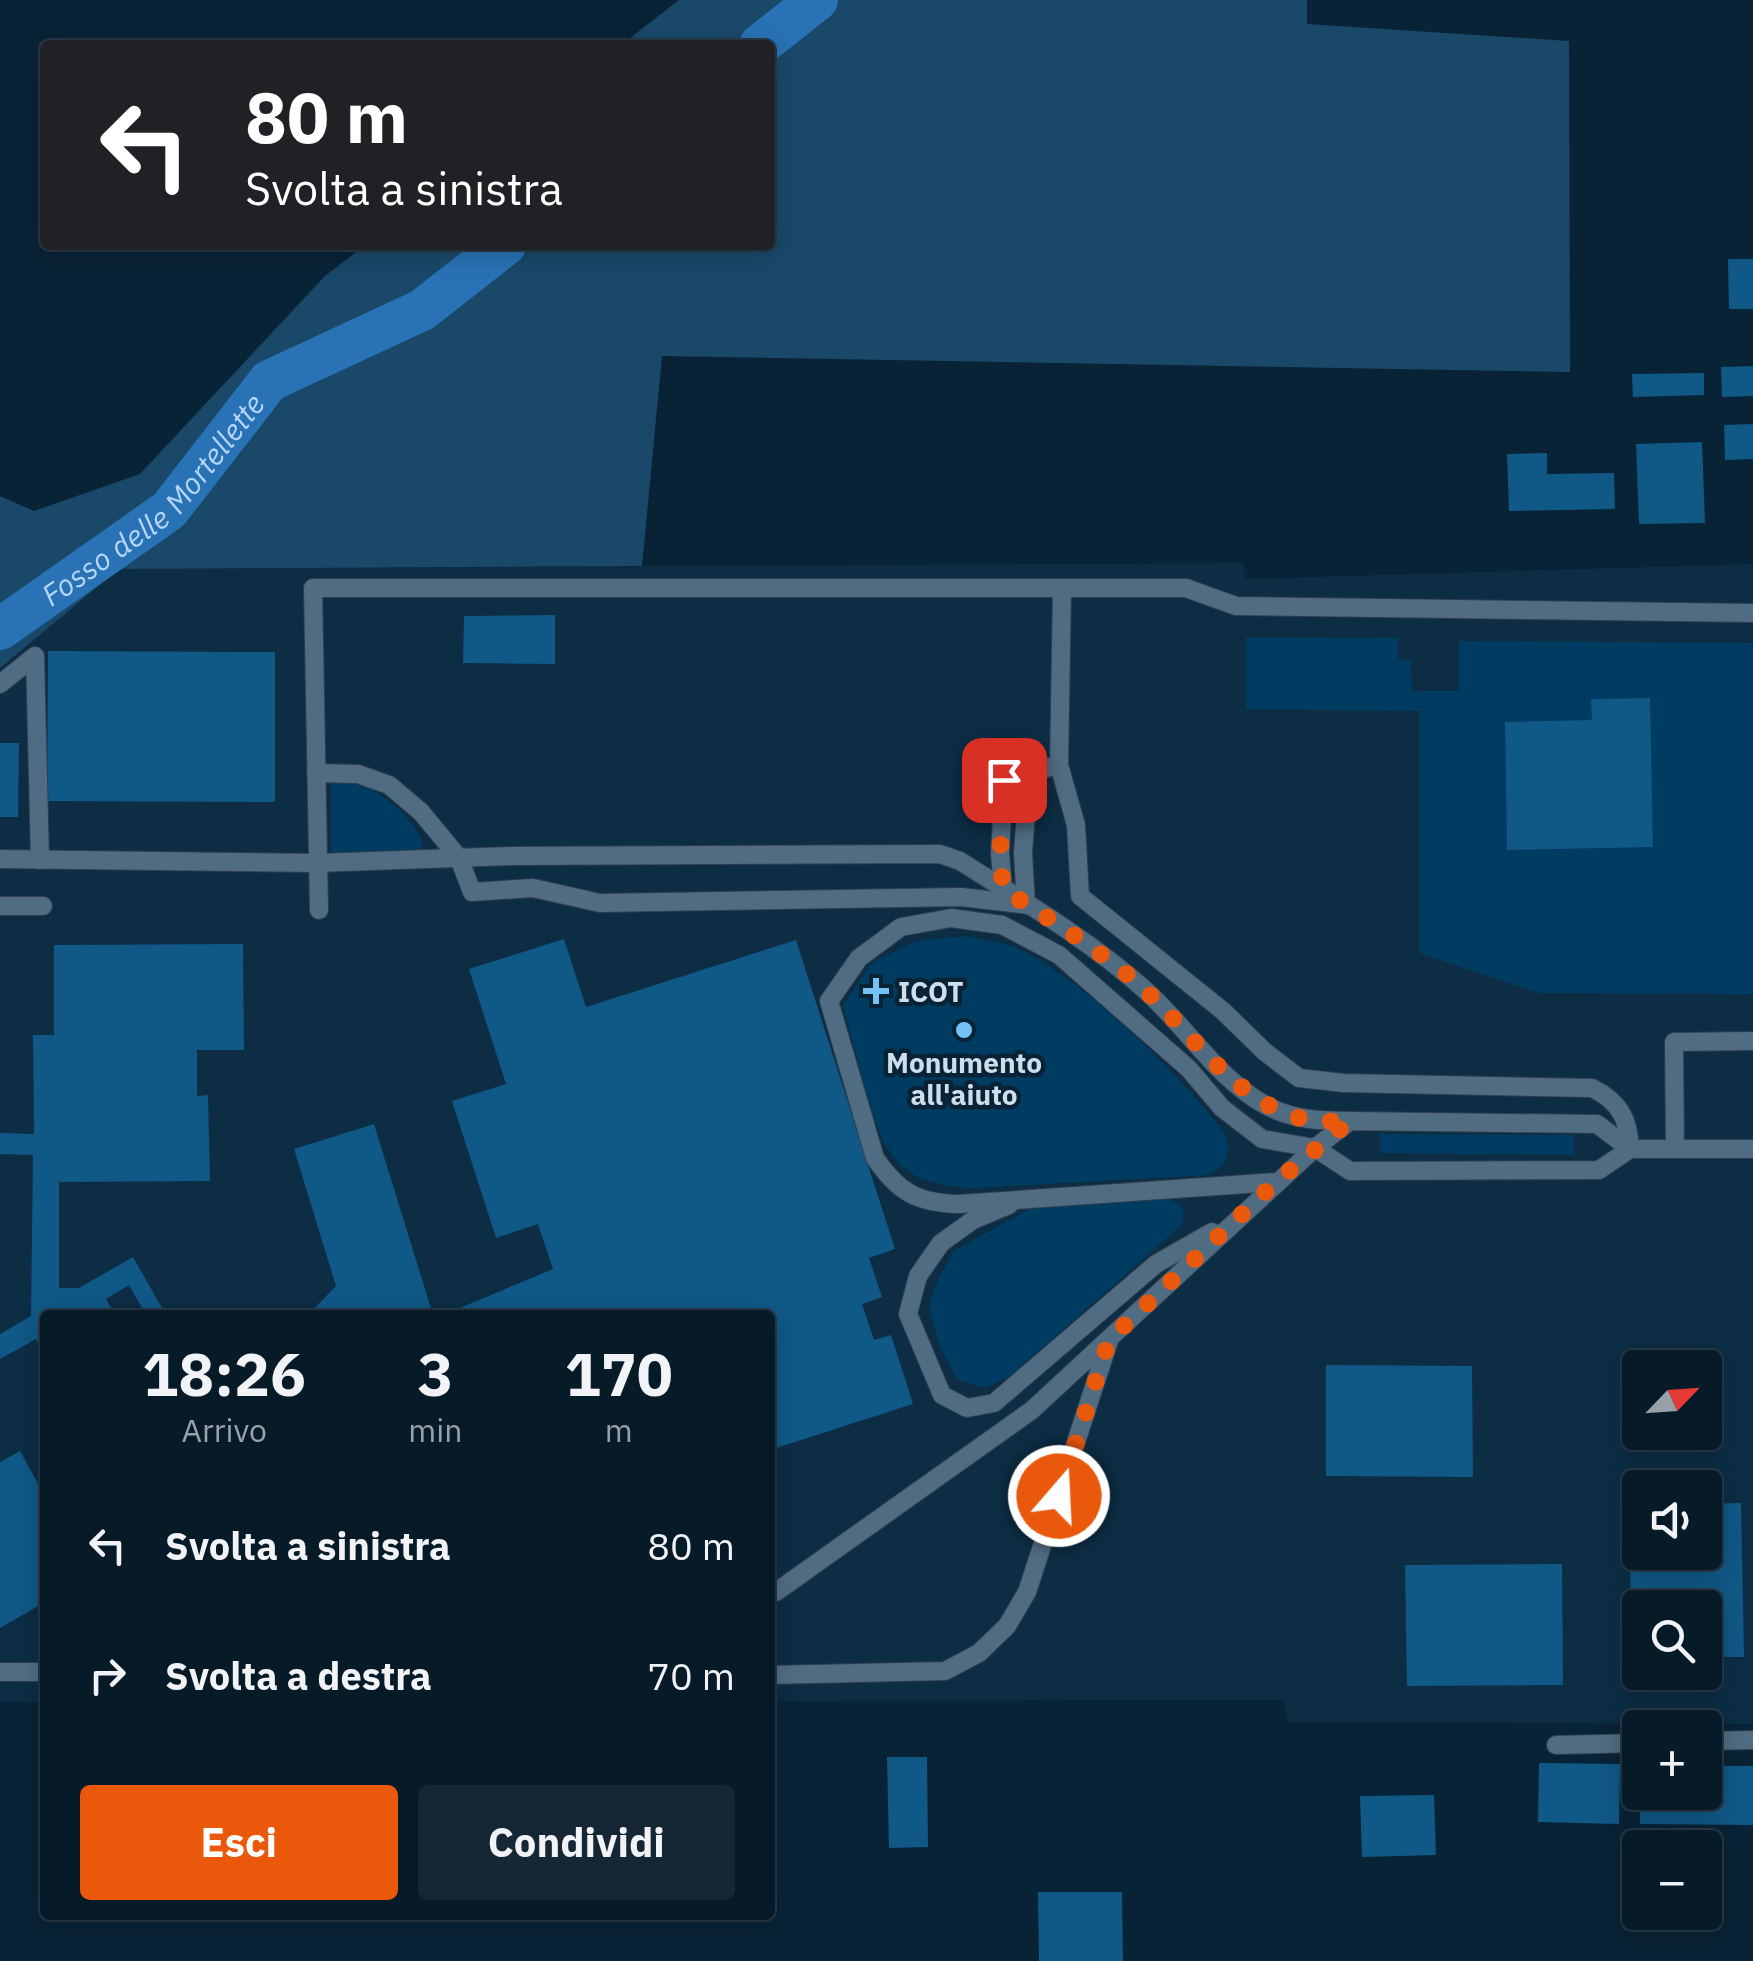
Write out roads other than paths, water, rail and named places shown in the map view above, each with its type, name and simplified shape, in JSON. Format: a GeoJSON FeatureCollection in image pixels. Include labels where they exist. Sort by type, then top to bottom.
{"type":"FeatureCollection","features":[{"type":"Feature","properties":{"kind":"lane"},"geometry":{"type":"LineString","coordinates":[[319,910],[314,588],[1186,588],[1236,606],[1753,613]]}},
{"type":"Feature","properties":{"kind":"lane"},"geometry":{"type":"LineString","coordinates":[[1062,588],[1059,765],[1076,824],[1080,896],[1299,1078],[1344,1083],[1592,1088],[1618,1106],[1626,1120],[1630,1149]]}},
{"type":"Feature","properties":{"kind":"lane"},"geometry":{"type":"LineString","coordinates":[[0,684],[35,656],[40,860]]}},
{"type":"Feature","properties":{"kind":"lane"},"geometry":{"type":"LineString","coordinates":[[1003,889],[1000,854],[1004,780],[1059,765]]}},
{"type":"Feature","properties":{"kind":"lane"},"geometry":{"type":"LineString","coordinates":[[1026,905],[1024,853],[1029,772]]}},
{"type":"Feature","properties":{"kind":"lane"},"geometry":{"type":"LineString","coordinates":[[316,773],[358,774],[389,785],[421,812],[459,858],[472,892],[533,888],[600,903],[961,897],[1026,905]]}},
{"type":"Feature","properties":{"kind":"lane"},"geometry":{"type":"LineString","coordinates":[[0,859],[317,863],[940,854],[960,861],[1096,951],[1146,990],[1232,1078],[1266,1105],[1306,1120],[1597,1124],[1630,1149]]}},
{"type":"Feature","properties":{"kind":"lane"},"geometry":{"type":"LineString","coordinates":[[0,906],[42,906]]}},
{"type":"Feature","properties":{"kind":"lane"},"geometry":{"type":"LineString","coordinates":[[1276,1182],[933,1204],[889,1179],[875,1158],[830,1001],[860,958],[901,927],[952,918],[1002,925],[1058,955],[1189,1069],[1222,1108],[1262,1139],[1315,1148],[1350,1171],[1600,1170],[1630,1149],[1753,1150]]}},
{"type":"Feature","properties":{"kind":"lane"},"geometry":{"type":"LineString","coordinates":[[1675,1149],[1674,1042],[1753,1041]]}},
{"type":"Feature","properties":{"kind":"lane"},"geometry":{"type":"LineString","coordinates":[[776,1592],[1032,1410],[1276,1182],[1350,1121]]}},
{"type":"Feature","properties":{"kind":"lane"},"geometry":{"type":"LineString","coordinates":[[1026,1198],[973,1220],[941,1243],[918,1276],[908,1314],[942,1394],[967,1408],[994,1403],[1156,1264],[1238,1218]]}},
{"type":"Feature","properties":{"kind":"lane"},"geometry":{"type":"LineString","coordinates":[[775,1675],[945,1671],[979,1653],[1007,1626],[1026,1592],[1109,1340]]}},
{"type":"Feature","properties":{"kind":"lane"},"geometry":{"type":"LineString","coordinates":[[0,1672],[40,1672]]}},
{"type":"Feature","properties":{"kind":"lane"},"geometry":{"type":"LineString","coordinates":[[1722,1741],[1753,1740]]}},
{"type":"Feature","properties":{"kind":"lane"},"geometry":{"type":"LineString","coordinates":[[1556,1746],[1622,1744]]}},
{"type":"Feature","properties":{"kind":"waterway","name":"Fosso delle Mortellette"},"geometry":{"type":"LineString","coordinates":[[766,40],[817,0]]}},
{"type":"Feature","properties":{"kind":"waterway","name":"Fosso delle Mortellette"},"geometry":{"type":"LineString","coordinates":[[0,629],[169,510],[269,381],[422,310],[499,250]]}},
{"type":"Feature","properties":{"kind":"place","name":"ICOT"},"geometry":{"type":"Point","coordinates":[876,991]}},
{"type":"Feature","properties":{"kind":"place","name":"Monumento all'aiuto"},"geometry":{"type":"Point","coordinates":[964,1030]}}]}
